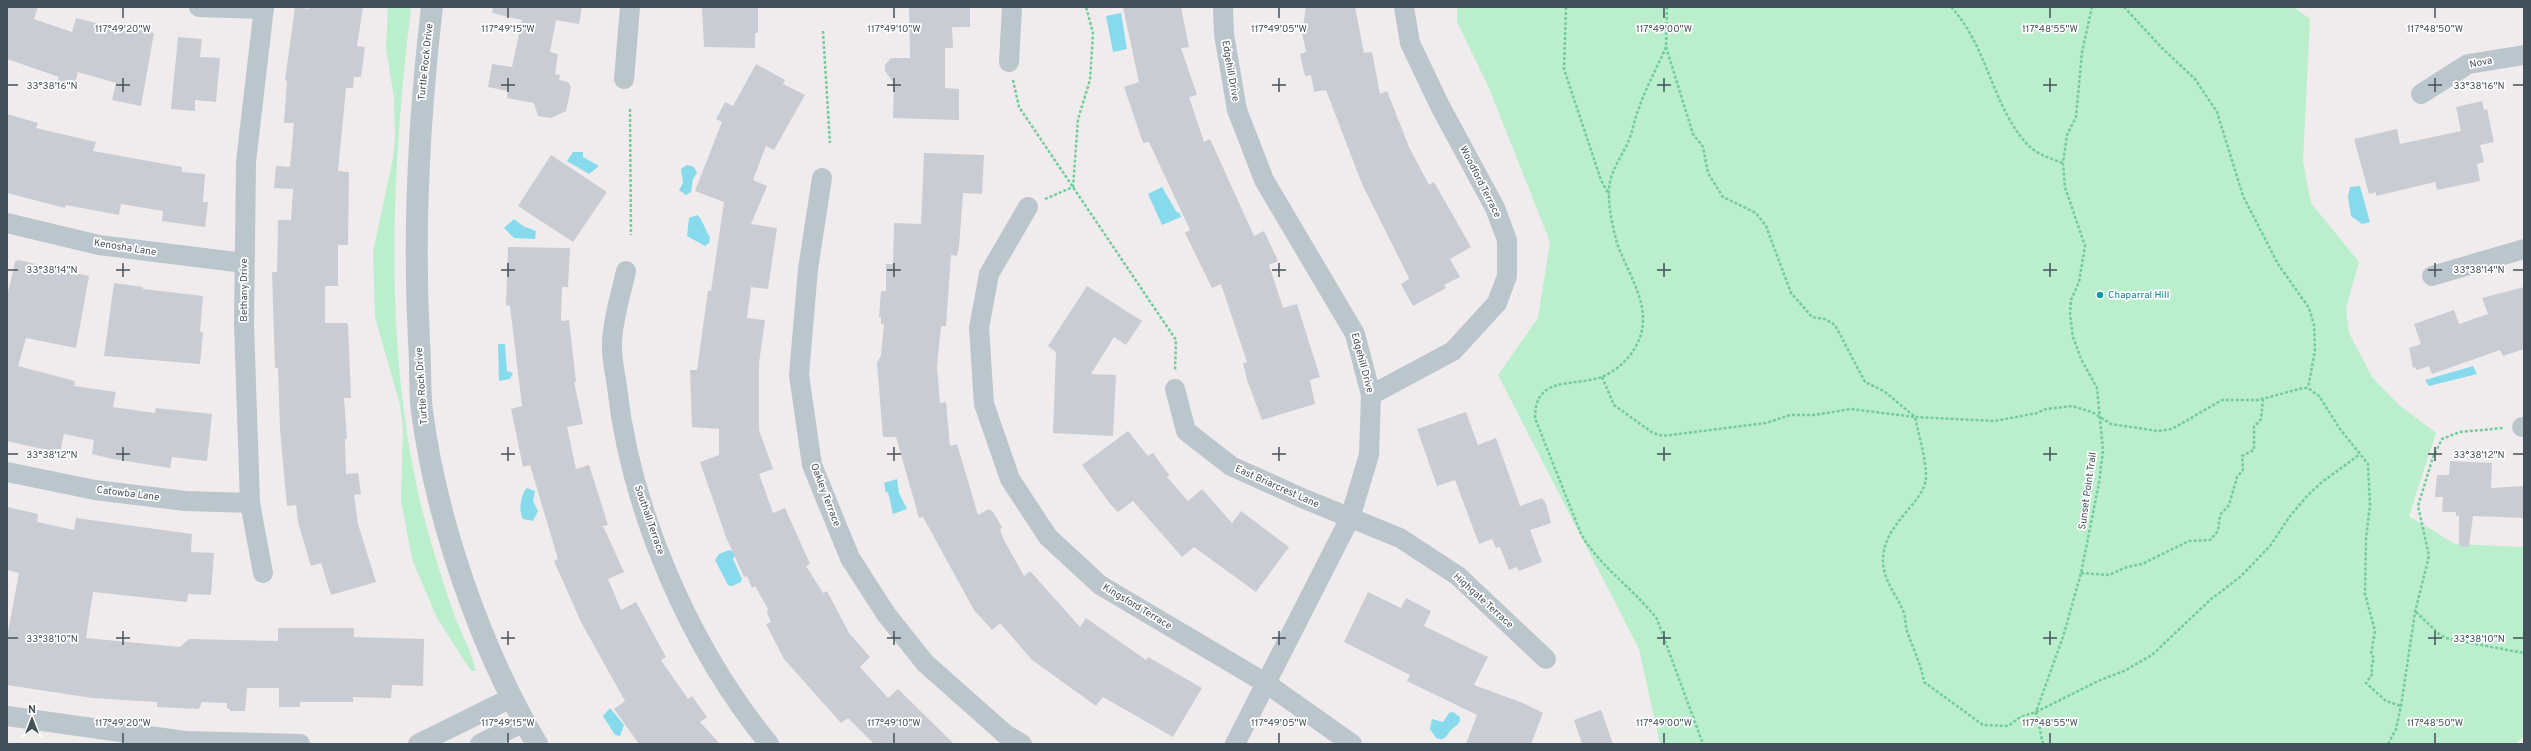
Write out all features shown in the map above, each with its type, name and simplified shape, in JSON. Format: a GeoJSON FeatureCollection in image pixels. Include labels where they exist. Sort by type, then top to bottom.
{"type":"FeatureCollection","features":[{"type":"Feature","properties":{"kind":"street"},"geometry":{"type":"LineString","coordinates":[[199,7],[264,8]]}},
{"type":"Feature","properties":{"kind":"street","name":"Turtle Rock Drive"},"geometry":{"type":"LineString","coordinates":[[432,7],[420,112],[417,177],[417,295],[422,409],[433,474],[446,526],[492,655],[511,698],[537,744]]}},
{"type":"Feature","properties":{"kind":"street"},"geometry":{"type":"LineString","coordinates":[[624,79],[630,7]]}},
{"type":"Feature","properties":{"kind":"street"},"geometry":{"type":"LineString","coordinates":[[1009,62],[1012,7]]}},
{"type":"Feature","properties":{"kind":"street","name":"Edgehill Drive"},"geometry":{"type":"LineString","coordinates":[[1223,7],[1224,34],[1237,110],[1264,180],[1355,334],[1371,395],[1369,455],[1350,518],[1267,684],[1235,744]]}},
{"type":"Feature","properties":{"kind":"street","name":"Woodford Terrace"},"geometry":{"type":"LineString","coordinates":[[1371,395],[1453,351],[1498,303],[1507,276],[1507,240],[1495,208],[1440,106],[1410,43],[1404,7]]}},
{"type":"Feature","properties":{"kind":"street","name":"Bethany Drive"},"geometry":{"type":"LineString","coordinates":[[263,573],[250,503],[244,324],[244,263],[246,162],[264,8]]}},
{"type":"Feature","properties":{"kind":"street","name":"Nova"},"geometry":{"type":"LineString","coordinates":[[2421,94],[2468,64],[2524,55]]}},
{"type":"Feature","properties":{"kind":"street","name":"Oakley Terrace"},"geometry":{"type":"LineString","coordinates":[[822,178],[808,269],[799,375],[812,465],[850,558],[886,614],[925,663],[1006,734],[1022,744]]}},
{"type":"Feature","properties":{"kind":"street","name":"Kingsford Terrace"},"geometry":{"type":"LineString","coordinates":[[1028,207],[989,274],[978,328],[984,404],[1010,479],[1048,537],[1100,585],[1267,684],[1352,744]]}},
{"type":"Feature","properties":{"kind":"street","name":"Kenosha Lane"},"geometry":{"type":"LineString","coordinates":[[7,224],[99,245],[244,263]]}},
{"type":"Feature","properties":{"kind":"street"},"geometry":{"type":"LineString","coordinates":[[2432,276],[2524,249]]}},
{"type":"Feature","properties":{"kind":"street","name":"Southall Terrace"},"geometry":{"type":"LineString","coordinates":[[626,270],[612,342],[621,420],[638,486],[659,550],[688,618],[724,679],[769,744]]}},
{"type":"Feature","properties":{"kind":"street","name":"East Briarcrest Lane"},"geometry":{"type":"LineString","coordinates":[[1175,389],[1186,431],[1231,466],[1350,518]]}},
{"type":"Feature","properties":{"kind":"street","name":"Catowba Lane"},"geometry":{"type":"LineString","coordinates":[[7,472],[95,490],[185,501],[250,503]]}},
{"type":"Feature","properties":{"kind":"street","name":"Highgate Terrace"},"geometry":{"type":"LineString","coordinates":[[1350,518],[1400,538],[1458,576],[1546,659]]}},
{"type":"Feature","properties":{"kind":"street"},"geometry":{"type":"LineString","coordinates":[[418,744],[511,698]]}},
{"type":"Feature","properties":{"kind":"street"},"geometry":{"type":"LineString","coordinates":[[7,716],[184,742],[300,744]]}},
{"type":"Feature","properties":{"kind":"street"},"geometry":{"type":"LineString","coordinates":[[480,744],[524,722]]}},
{"type":"Feature","properties":{"kind":"path"},"geometry":{"type":"LineString","coordinates":[[1073,187],[1078,119],[1090,80],[1093,33],[1086,7]]}},
{"type":"Feature","properties":{"kind":"path"},"geometry":{"type":"LineString","coordinates":[[1566,7],[1564,70],[1601,180],[1609,195]]}},
{"type":"Feature","properties":{"kind":"path"},"geometry":{"type":"LineString","coordinates":[[1667,7],[1666,47],[1693,134],[1703,147],[1708,173],[1723,196],[1756,214],[1766,226],[1791,293],[1812,317],[1825,319],[1835,325],[1865,382],[1884,391],[1915,418],[1926,478],[1921,493],[1892,529],[1883,562],[1889,587],[1904,614],[1907,631],[1921,662],[1924,682],[1983,725],[2008,726],[2020,717],[2036,712],[2098,681],[2124,671],[2152,655],[2210,600],[2240,577],[2270,546],[2290,516],[2313,491],[2359,455]]}},
{"type":"Feature","properties":{"kind":"path"},"geometry":{"type":"LineString","coordinates":[[1951,7],[1971,34],[2015,130],[2031,148],[2046,157],[2063,163]]}},
{"type":"Feature","properties":{"kind":"path","name":"Sunset Point Trail"},"geometry":{"type":"LineString","coordinates":[[2036,712],[2063,638],[2081,573],[2099,483],[2103,450],[2101,416],[2097,388],[2081,359],[2073,336],[2070,314],[2071,300],[2079,282],[2085,246],[2065,187],[2063,163],[2068,136],[2076,117],[2083,46],[2092,7]]}},
{"type":"Feature","properties":{"kind":"path"},"geometry":{"type":"LineString","coordinates":[[2124,7],[2162,48],[2195,79],[2217,112],[2243,196],[2278,264],[2310,308],[2314,325],[2315,350],[2308,388]]}},
{"type":"Feature","properties":{"kind":"path"},"geometry":{"type":"LineString","coordinates":[[823,31],[830,143]]}},
{"type":"Feature","properties":{"kind":"path"},"geometry":{"type":"LineString","coordinates":[[1666,47],[1638,111],[1629,140],[1612,172],[1609,195],[1617,243],[1637,289],[1643,321],[1636,346],[1625,361],[1602,377],[1558,385],[1547,389],[1539,398],[1535,408],[1535,418],[1581,534],[1589,548],[1602,564],[1646,605],[1657,619],[1702,744]]}},
{"type":"Feature","properties":{"kind":"path"},"geometry":{"type":"LineString","coordinates":[[1009,62],[1019,107],[1176,340],[1175,389]]}},
{"type":"Feature","properties":{"kind":"path"},"geometry":{"type":"LineString","coordinates":[[630,109],[631,235]]}},
{"type":"Feature","properties":{"kind":"path"},"geometry":{"type":"LineString","coordinates":[[1028,207],[1073,187]]}},
{"type":"Feature","properties":{"kind":"path"},"geometry":{"type":"LineString","coordinates":[[1602,377],[1614,405],[1653,433],[1663,436],[1766,423],[1790,415],[1814,414],[1851,409],[1915,418],[1995,421],[2059,406],[2072,406],[2101,416],[2111,424],[2158,431],[2172,429],[2222,400],[2263,399],[2293,390],[2308,388]]}},
{"type":"Feature","properties":{"kind":"path"},"geometry":{"type":"LineString","coordinates":[[2308,388],[2326,405],[2340,429],[2359,455],[2368,464],[2370,505],[2366,538],[2365,594],[2375,632],[2370,654],[2374,658],[2371,669],[2373,673],[2366,683],[2386,701],[2401,706]]}},
{"type":"Feature","properties":{"kind":"path"},"geometry":{"type":"LineString","coordinates":[[2081,573],[2109,575],[2127,567],[2142,564],[2189,541],[2210,540],[2218,531],[2220,515],[2229,505],[2237,476],[2243,470],[2242,456],[2254,450],[2254,427],[2261,419],[2263,399]]}},
{"type":"Feature","properties":{"kind":"path"},"geometry":{"type":"LineString","coordinates":[[2388,744],[2396,729],[2416,612],[2429,556],[2418,506],[2433,457],[2442,439],[2460,432],[2523,427]]}},
{"type":"Feature","properties":{"kind":"path"},"geometry":{"type":"LineString","coordinates":[[2416,612],[2436,631],[2449,639],[2524,653]]}},
{"type":"Feature","properties":{"kind":"path"},"geometry":{"type":"LineString","coordinates":[[2036,712],[2043,744]]}},
{"type":"Feature","properties":{"kind":"green space"},"geometry":{"type":"Polygon","coordinates":[[[388,7],[411,7],[399,129],[394,252],[400,376],[408,437],[419,497],[431,543],[455,617],[476,671],[471,671],[437,618],[412,559],[401,500],[403,429],[400,405],[375,317],[373,252],[393,158],[395,137],[394,98],[386,48],[388,7]]]}},
{"type":"Feature","properties":{"kind":"green space"},"geometry":{"type":"Polygon","coordinates":[[[1457,7],[2294,7],[2310,19],[2303,161],[2311,203],[2359,262],[2346,308],[2349,333],[2372,377],[2399,405],[2436,433],[2409,516],[2455,544],[2524,547],[2524,735],[2516,744],[1660,744],[1639,649],[1498,375],[1538,318],[1550,242],[1489,88],[1457,22],[1457,7]]]}},
{"type":"Feature","properties":{"kind":"water"},"geometry":{"type":"Polygon","coordinates":[[[1121,13],[1127,49],[1113,52],[1106,16],[1121,13]]]}},
{"type":"Feature","properties":{"kind":"water"},"geometry":{"type":"Polygon","coordinates":[[[573,152],[583,152],[583,157],[599,166],[589,174],[567,161],[573,152]]]}},
{"type":"Feature","properties":{"kind":"water"},"geometry":{"type":"Polygon","coordinates":[[[687,165],[694,167],[697,173],[693,179],[691,192],[686,195],[679,190],[683,183],[681,169],[687,165]]]}},
{"type":"Feature","properties":{"kind":"water"},"geometry":{"type":"Polygon","coordinates":[[[2360,186],[2370,222],[2362,224],[2351,216],[2348,197],[2350,187],[2360,186]]]}},
{"type":"Feature","properties":{"kind":"water"},"geometry":{"type":"Polygon","coordinates":[[[1162,187],[1177,213],[1179,212],[1181,217],[1162,225],[1148,194],[1162,187]]]}},
{"type":"Feature","properties":{"kind":"water"},"geometry":{"type":"Polygon","coordinates":[[[697,215],[701,219],[710,237],[709,243],[705,246],[687,236],[689,218],[697,215]]]}},
{"type":"Feature","properties":{"kind":"water"},"geometry":{"type":"Polygon","coordinates":[[[514,219],[523,226],[536,231],[535,239],[514,238],[504,228],[514,219]]]}},
{"type":"Feature","properties":{"kind":"water"},"geometry":{"type":"Polygon","coordinates":[[[498,344],[505,344],[507,371],[513,373],[510,379],[499,381],[498,344]]]}},
{"type":"Feature","properties":{"kind":"water"},"geometry":{"type":"Polygon","coordinates":[[[2473,366],[2477,374],[2429,386],[2425,380],[2473,366]]]}},
{"type":"Feature","properties":{"kind":"water"},"geometry":{"type":"Polygon","coordinates":[[[897,479],[899,493],[907,509],[893,514],[888,492],[886,493],[884,483],[897,479]]]}},
{"type":"Feature","properties":{"kind":"water"},"geometry":{"type":"Polygon","coordinates":[[[527,488],[535,491],[533,501],[538,511],[533,521],[523,519],[521,516],[520,507],[523,494],[527,488]]]}},
{"type":"Feature","properties":{"kind":"water"},"geometry":{"type":"Polygon","coordinates":[[[729,550],[734,552],[735,556],[733,559],[742,579],[741,582],[732,586],[728,585],[715,560],[719,554],[729,550]]]}},
{"type":"Feature","properties":{"kind":"water"},"geometry":{"type":"Polygon","coordinates":[[[610,708],[624,725],[620,736],[615,735],[603,716],[610,708]]]}},
{"type":"Feature","properties":{"kind":"water"},"geometry":{"type":"Polygon","coordinates":[[[1453,712],[1460,717],[1459,723],[1444,739],[1436,738],[1430,729],[1432,719],[1443,722],[1449,713],[1453,712]]]}},
{"type":"Feature","properties":{"kind":"building"},"geometry":{"type":"Polygon","coordinates":[[[7,7],[38,7],[34,19],[72,32],[76,18],[128,31],[129,28],[154,33],[141,106],[112,100],[116,83],[78,72],[74,86],[57,81],[59,77],[7,59],[7,7]]]}},
{"type":"Feature","properties":{"kind":"building"},"geometry":{"type":"Polygon","coordinates":[[[295,7],[309,9],[309,7],[363,7],[357,46],[365,47],[361,77],[354,77],[353,88],[346,88],[338,171],[349,172],[348,245],[338,245],[338,286],[325,286],[325,323],[347,323],[348,325],[351,398],[344,398],[347,439],[345,439],[346,474],[358,473],[361,494],[354,495],[358,524],[376,582],[331,595],[321,563],[311,566],[298,522],[296,505],[287,506],[280,430],[278,368],[275,368],[272,272],[277,272],[278,220],[291,220],[293,189],[274,188],[276,166],[290,167],[294,123],[284,123],[287,81],[285,80],[295,7]]]}},
{"type":"Feature","properties":{"kind":"building"},"geometry":{"type":"Polygon","coordinates":[[[493,7],[582,7],[579,24],[556,20],[550,52],[558,54],[555,74],[560,75],[559,80],[568,82],[571,87],[566,111],[551,118],[538,116],[534,103],[507,98],[508,91],[488,87],[492,64],[512,67],[522,20],[492,13],[493,7]]]}},
{"type":"Feature","properties":{"kind":"building"},"geometry":{"type":"Polygon","coordinates":[[[702,7],[758,7],[758,33],[755,33],[755,48],[704,47],[702,7]]]}},
{"type":"Feature","properties":{"kind":"building"},"geometry":{"type":"Polygon","coordinates":[[[909,7],[970,7],[970,27],[952,27],[953,48],[945,48],[945,88],[959,89],[959,120],[893,118],[894,83],[885,71],[885,65],[891,58],[910,58],[909,7]]]}},
{"type":"Feature","properties":{"kind":"building"},"geometry":{"type":"Polygon","coordinates":[[[1123,7],[1181,7],[1189,47],[1181,48],[1197,95],[1189,97],[1204,142],[1210,139],[1254,236],[1264,231],[1278,261],[1269,265],[1283,308],[1297,304],[1320,377],[1310,380],[1315,404],[1262,420],[1247,380],[1243,363],[1247,362],[1221,284],[1212,288],[1185,233],[1190,230],[1149,142],[1143,143],[1124,87],[1139,82],[1123,7]]]}},
{"type":"Feature","properties":{"kind":"building"},"geometry":{"type":"Polygon","coordinates":[[[1306,7],[1355,7],[1364,53],[1372,52],[1380,94],[1387,91],[1409,147],[1429,185],[1434,182],[1471,247],[1450,259],[1460,277],[1444,285],[1446,288],[1413,306],[1401,284],[1409,279],[1408,276],[1362,184],[1326,90],[1314,92],[1311,75],[1305,76],[1300,54],[1306,52],[1302,33],[1306,7]]]}},
{"type":"Feature","properties":{"kind":"building"},"geometry":{"type":"Polygon","coordinates":[[[178,37],[202,39],[200,57],[220,58],[216,102],[195,100],[195,111],[171,109],[178,37]]]}},
{"type":"Feature","properties":{"kind":"building"},"geometry":{"type":"Polygon","coordinates":[[[756,64],[785,80],[783,84],[805,95],[774,150],[766,146],[753,180],[767,186],[751,224],[777,228],[768,289],[751,287],[747,318],[765,320],[759,363],[759,430],[773,469],[759,474],[773,513],[785,508],[810,564],[806,566],[823,593],[827,591],[849,633],[870,657],[860,667],[888,698],[898,689],[954,744],[874,744],[848,718],[841,723],[784,659],[766,624],[771,622],[767,613],[768,609],[755,586],[752,588],[747,576],[744,577],[726,537],[700,462],[719,455],[719,429],[692,427],[690,370],[697,370],[708,291],[711,291],[724,202],[695,191],[722,122],[716,119],[725,102],[733,106],[756,64]]]}},
{"type":"Feature","properties":{"kind":"building"},"geometry":{"type":"Polygon","coordinates":[[[2482,101],[2484,110],[2487,109],[2494,142],[2480,145],[2484,162],[2477,164],[2480,181],[2437,190],[2435,182],[2376,196],[2376,192],[2369,194],[2354,139],[2397,129],[2400,144],[2461,131],[2456,107],[2482,101]]]}},
{"type":"Feature","properties":{"kind":"building"},"geometry":{"type":"Polygon","coordinates":[[[7,114],[38,123],[36,128],[96,142],[93,151],[182,167],[182,172],[205,174],[203,202],[208,202],[205,227],[162,221],[163,211],[121,204],[119,215],[66,205],[65,208],[7,193],[7,114]]]}},
{"type":"Feature","properties":{"kind":"building"},"geometry":{"type":"Polygon","coordinates":[[[924,153],[984,155],[982,194],[963,193],[959,247],[957,256],[951,255],[946,326],[941,326],[937,366],[940,403],[946,402],[950,446],[957,444],[978,515],[989,509],[993,512],[1002,527],[1000,530],[1004,540],[1024,576],[1030,571],[1080,627],[1086,618],[1146,660],[1148,657],[1202,688],[1173,737],[1103,697],[1096,706],[1032,660],[1000,623],[992,630],[974,610],[923,517],[919,518],[896,437],[883,437],[877,363],[881,355],[884,324],[881,324],[881,317],[879,317],[881,291],[886,291],[886,264],[893,264],[894,223],[921,224],[924,153]]]}},
{"type":"Feature","properties":{"kind":"building"},"geometry":{"type":"Polygon","coordinates":[[[551,155],[607,192],[573,242],[518,206],[551,155]]]}},
{"type":"Feature","properties":{"kind":"building"},"geometry":{"type":"Polygon","coordinates":[[[508,247],[570,248],[568,287],[562,287],[561,321],[569,320],[576,382],[574,382],[583,424],[567,427],[576,469],[589,465],[608,525],[603,526],[624,572],[608,579],[621,610],[636,602],[666,657],[661,660],[688,699],[692,696],[707,717],[700,722],[720,744],[639,744],[614,709],[625,701],[581,622],[554,561],[558,559],[530,465],[523,467],[511,409],[522,406],[510,306],[506,305],[508,247]]]}},
{"type":"Feature","properties":{"kind":"building"},"geometry":{"type":"Polygon","coordinates":[[[18,260],[89,276],[76,348],[26,338],[18,366],[75,381],[74,386],[116,392],[113,407],[155,413],[156,408],[212,414],[207,461],[172,457],[170,468],[113,459],[92,454],[94,440],[64,434],[60,453],[7,441],[7,297],[15,262],[18,260]]]}},
{"type":"Feature","properties":{"kind":"building"},"geometry":{"type":"Polygon","coordinates":[[[114,283],[143,287],[143,289],[203,296],[200,332],[203,332],[200,364],[104,356],[114,283]]]}},
{"type":"Feature","properties":{"kind":"building"},"geometry":{"type":"Polygon","coordinates":[[[1087,286],[1142,321],[1126,345],[1114,337],[1091,374],[1116,375],[1113,436],[1053,433],[1056,352],[1048,346],[1087,286]]]}},
{"type":"Feature","properties":{"kind":"building"},"geometry":{"type":"Polygon","coordinates":[[[2524,287],[2524,349],[2503,356],[2500,350],[2432,374],[2429,366],[2417,370],[2415,367],[2413,368],[2409,348],[2421,344],[2414,324],[2454,310],[2459,324],[2488,314],[2482,298],[2524,287]]]}},
{"type":"Feature","properties":{"kind":"building"},"geometry":{"type":"Polygon","coordinates":[[[1466,412],[1478,445],[1496,438],[1520,506],[1542,498],[1546,504],[1551,523],[1530,530],[1542,562],[1519,571],[1517,567],[1509,570],[1500,547],[1496,548],[1492,539],[1479,544],[1455,480],[1437,486],[1417,429],[1466,412]]]}},
{"type":"Feature","properties":{"kind":"building"},"geometry":{"type":"Polygon","coordinates":[[[1128,431],[1148,456],[1153,453],[1169,475],[1167,477],[1188,501],[1202,489],[1232,523],[1241,511],[1289,547],[1256,592],[1194,547],[1182,557],[1133,501],[1118,512],[1110,504],[1082,465],[1128,431]]]}},
{"type":"Feature","properties":{"kind":"building"},"geometry":{"type":"Polygon","coordinates":[[[2450,461],[2492,463],[2491,488],[2524,486],[2524,518],[2473,516],[2469,547],[2459,546],[2459,516],[2456,516],[2456,512],[2442,512],[2443,497],[2435,497],[2437,475],[2449,475],[2450,461]]]}},
{"type":"Feature","properties":{"kind":"building"},"geometry":{"type":"Polygon","coordinates":[[[7,507],[38,514],[37,522],[74,530],[76,518],[192,534],[191,552],[214,553],[211,595],[188,594],[187,602],[93,592],[86,638],[180,647],[189,639],[278,641],[278,628],[354,628],[354,637],[424,639],[423,686],[392,685],[391,698],[353,697],[353,702],[300,702],[300,707],[279,707],[279,688],[247,688],[245,711],[230,711],[230,709],[227,709],[227,703],[202,702],[199,709],[157,707],[157,702],[92,698],[7,685],[7,637],[19,573],[7,570],[7,507]]]}},
{"type":"Feature","properties":{"kind":"building"},"geometry":{"type":"Polygon","coordinates":[[[1368,592],[1401,608],[1406,598],[1431,611],[1424,626],[1488,657],[1474,685],[1523,703],[1543,713],[1531,744],[1466,744],[1477,715],[1407,681],[1410,675],[1344,642],[1368,592]]]}},
{"type":"Feature","properties":{"kind":"building"},"geometry":{"type":"Polygon","coordinates":[[[1601,710],[1613,744],[1582,744],[1574,720],[1601,710]]]}},
{"type":"Feature","properties":{"kind":"place","name":"Chaparral Hill"},"geometry":{"type":"Point","coordinates":[2100,295]}}]}
